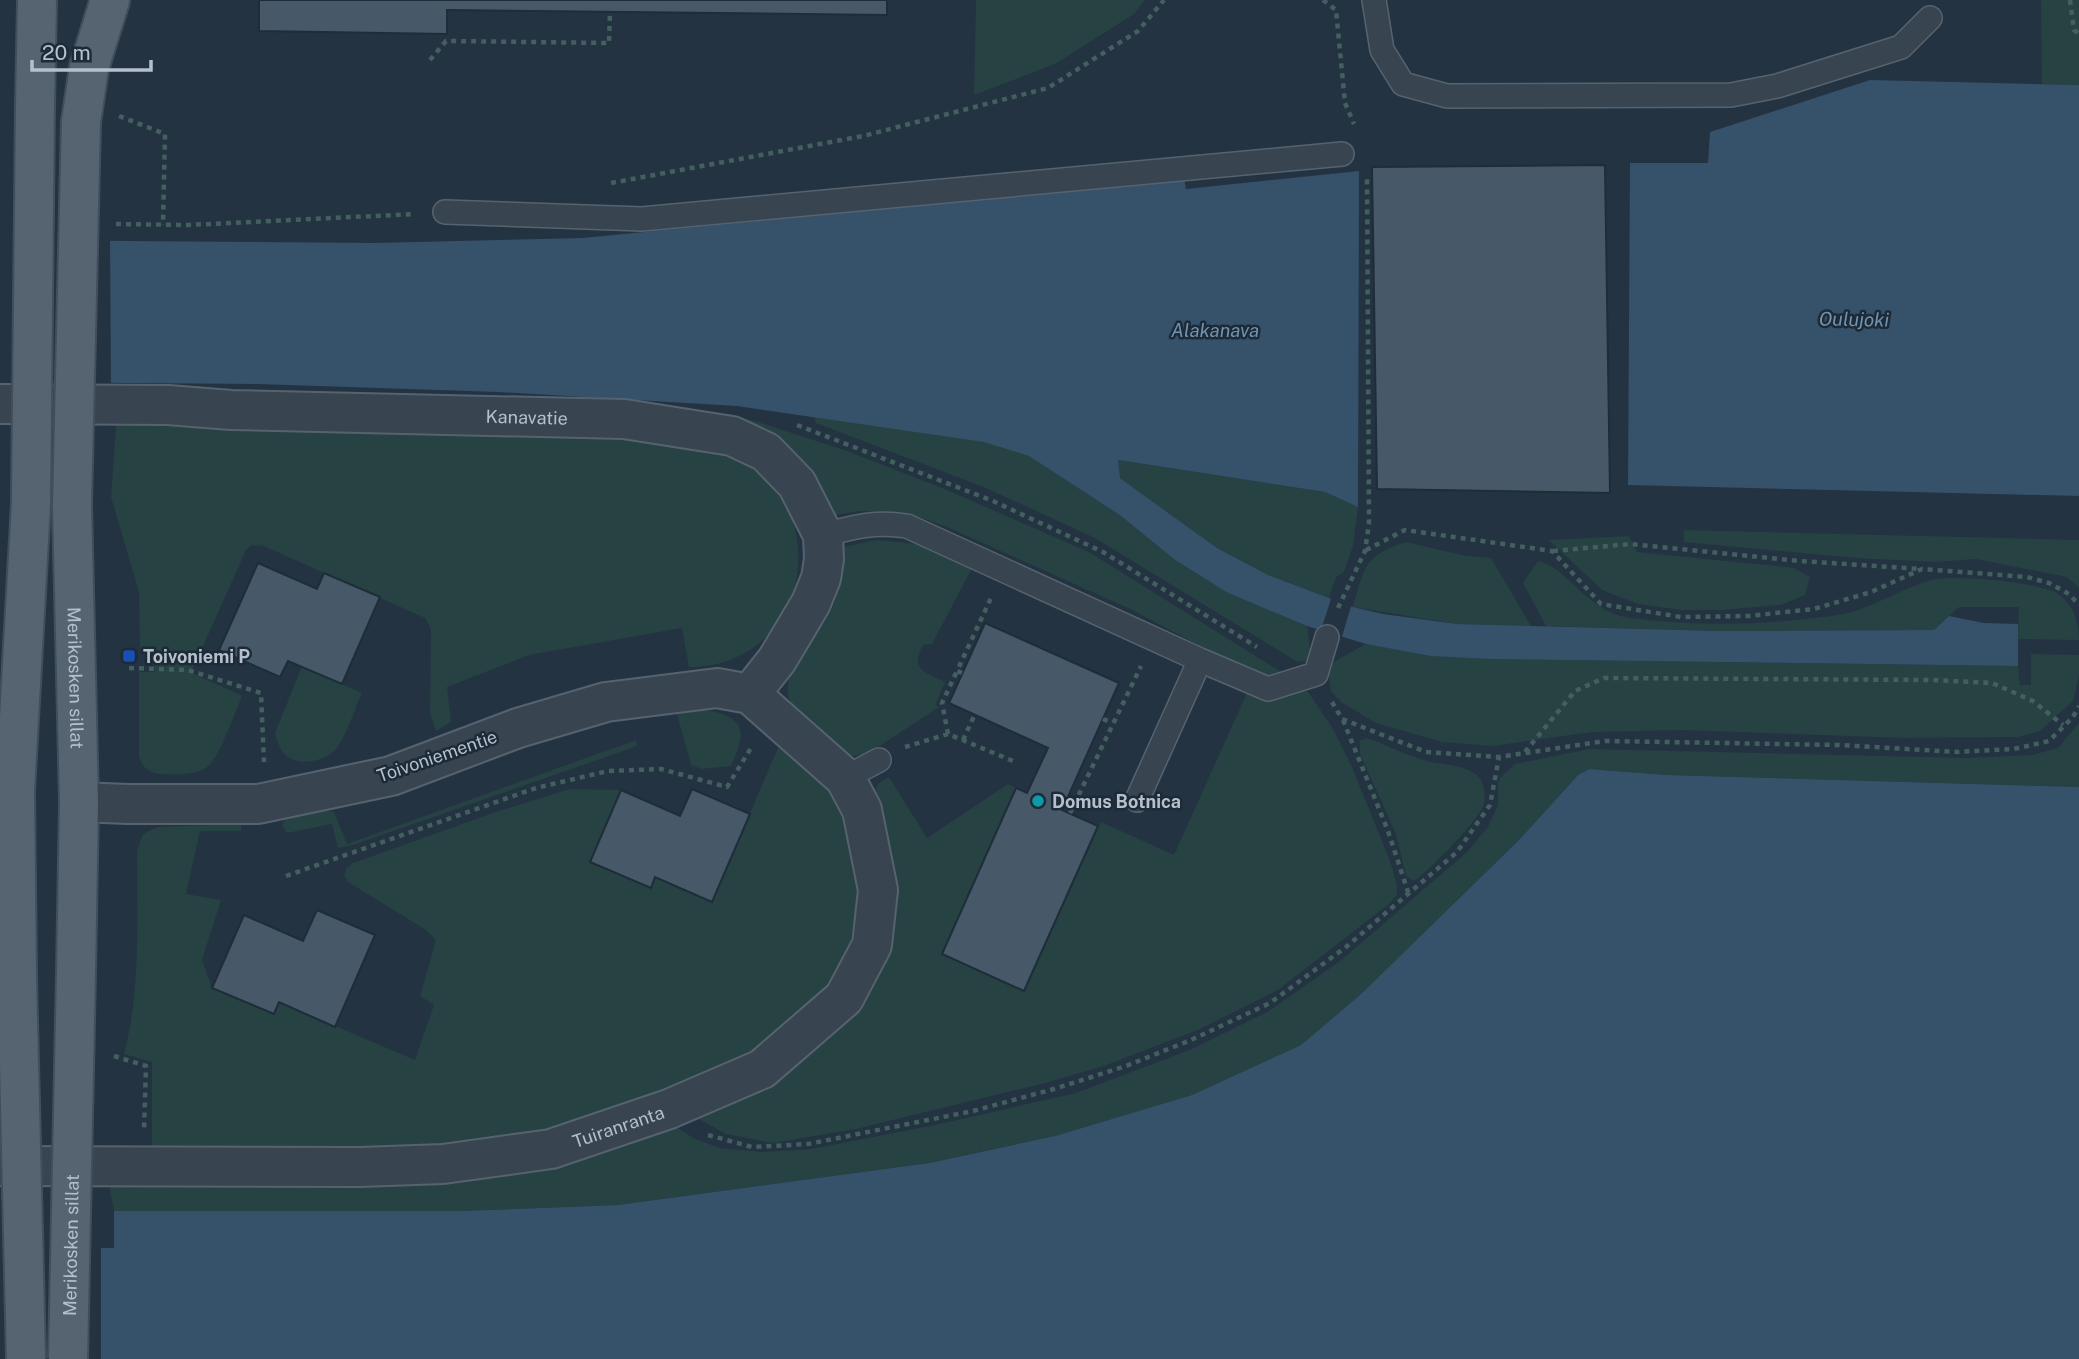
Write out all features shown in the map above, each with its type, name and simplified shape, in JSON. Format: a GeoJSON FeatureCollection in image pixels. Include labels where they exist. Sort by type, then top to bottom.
{"type":"FeatureCollection","features":[{"type":"Feature","properties":{"kind":"main road"},"geometry":{"type":"LineString","coordinates":[[26,1359],[17,978],[7,791],[31,503],[37,0]]}},
{"type":"Feature","properties":{"kind":"main road","name":"Merikosken sillat"},"geometry":{"type":"LineString","coordinates":[[68,1359],[79,802],[72,505],[98,118],[89,68],[110,0]]}},
{"type":"Feature","properties":{"kind":"street","name":"Kanavatie"},"geometry":{"type":"LineString","coordinates":[[0,404],[168,405],[231,410],[637,421],[732,436],[766,452],[797,484],[823,535],[824,559],[821,578],[811,603],[777,660],[761,704]]}},
{"type":"Feature","properties":{"kind":"street","name":"Toivoniementie"},"geometry":{"type":"LineString","coordinates":[[79,802],[141,805],[258,804],[391,775],[518,728],[606,702],[717,688],[761,704]]}},
{"type":"Feature","properties":{"kind":"street","name":"Tuiranranta"},"geometry":{"type":"LineString","coordinates":[[0,1166],[360,1167],[443,1164],[551,1149],[669,1109],[762,1069],[844,999],[872,945],[878,890],[862,810],[845,778],[761,704]]}},
{"type":"Feature","properties":{"kind":"lane"},"geometry":{"type":"LineString","coordinates":[[1374,0],[1382,50],[1403,84],[1447,96],[1731,95],[1777,86],[1901,47],[1930,18]]}},
{"type":"Feature","properties":{"kind":"lane"},"geometry":{"type":"LineString","coordinates":[[445,212],[642,219],[1342,154]]}},
{"type":"Feature","properties":{"kind":"lane"},"geometry":{"type":"LineString","coordinates":[[823,535],[864,524],[907,526],[1003,572],[1268,689],[1316,674],[1327,637]]}},
{"type":"Feature","properties":{"kind":"lane"},"geometry":{"type":"LineString","coordinates":[[1137,800],[1200,660]]}},
{"type":"Feature","properties":{"kind":"lane"},"geometry":{"type":"LineString","coordinates":[[845,778],[878,760]]}},
{"type":"Feature","properties":{"kind":"path"},"geometry":{"type":"LineString","coordinates":[[607,184],[863,136],[1048,88],[1138,31],[1164,0]]}},
{"type":"Feature","properties":{"kind":"path"},"geometry":{"type":"LineString","coordinates":[[1324,0],[1336,10],[1345,103],[1355,127]]}},
{"type":"Feature","properties":{"kind":"path"},"geometry":{"type":"LineString","coordinates":[[2070,0],[2074,30],[2079,34]]}},
{"type":"Feature","properties":{"kind":"path"},"geometry":{"type":"LineString","coordinates":[[430,60],[446,41],[610,43],[610,12]]}},
{"type":"Feature","properties":{"kind":"path"},"geometry":{"type":"LineString","coordinates":[[98,118],[164,134],[163,225]]}},
{"type":"Feature","properties":{"kind":"path"},"geometry":{"type":"LineString","coordinates":[[1341,601],[1365,551],[1369,524],[1366,164]]}},
{"type":"Feature","properties":{"kind":"path"},"geometry":{"type":"LineString","coordinates":[[188,225],[445,212]]}},
{"type":"Feature","properties":{"kind":"path"},"geometry":{"type":"LineString","coordinates":[[793,424],[993,500],[1102,552],[1258,647]]}},
{"type":"Feature","properties":{"kind":"path"},"geometry":{"type":"LineString","coordinates":[[1365,551],[1405,530],[1552,551],[1630,544],[1800,561],[2026,577],[2049,583],[2069,594],[2079,605]]}},
{"type":"Feature","properties":{"kind":"path"},"geometry":{"type":"LineString","coordinates":[[1552,551],[1601,604],[1681,617],[1748,616],[1814,609],[1871,592],[1922,569]]}},
{"type":"Feature","properties":{"kind":"path"},"geometry":{"type":"LineString","coordinates":[[948,734],[942,703],[960,672],[1003,572]]}},
{"type":"Feature","properties":{"kind":"path"},"geometry":{"type":"LineString","coordinates":[[1070,813],[1154,640]]}},
{"type":"Feature","properties":{"kind":"path"},"geometry":{"type":"LineString","coordinates":[[129,668],[188,670],[261,693],[264,774]]}},
{"type":"Feature","properties":{"kind":"path"},"geometry":{"type":"LineString","coordinates":[[1316,674],[1342,719],[1388,831],[1409,895]]}},
{"type":"Feature","properties":{"kind":"path"},"geometry":{"type":"LineString","coordinates":[[1524,753],[1575,691],[1604,678],[1933,680],[1992,683],[2033,701],[2064,726]]}},
{"type":"Feature","properties":{"kind":"path"},"geometry":{"type":"LineString","coordinates":[[286,876],[536,788],[608,771],[661,769],[727,787],[761,704]]}},
{"type":"Feature","properties":{"kind":"path"},"geometry":{"type":"LineString","coordinates":[[1342,719],[1426,752],[1499,757],[1605,741],[1840,744],[1957,752],[2014,749],[2049,741],[2073,717],[2079,706]]}},
{"type":"Feature","properties":{"kind":"path"},"geometry":{"type":"LineString","coordinates":[[963,740],[975,715]]}},
{"type":"Feature","properties":{"kind":"path"},"geometry":{"type":"LineString","coordinates":[[1103,719],[1112,723]]}},
{"type":"Feature","properties":{"kind":"path"},"geometry":{"type":"LineString","coordinates":[[878,760],[902,748],[948,734],[1013,761]]}},
{"type":"Feature","properties":{"kind":"path"},"geometry":{"type":"LineString","coordinates":[[669,1109],[702,1133],[752,1147],[822,1141],[973,1111],[1054,1089],[1126,1066],[1191,1040],[1270,1003],[1346,947],[1457,852],[1490,805],[1499,757]]}},
{"type":"Feature","properties":{"kind":"path"},"geometry":{"type":"LineString","coordinates":[[107,1054],[146,1066],[143,1134]]}},
{"type":"Feature","properties":{"kind":"green space"},"geometry":{"type":"Polygon","coordinates":[[[976,0],[1145,0],[1134,14],[1055,64],[974,95],[976,0]]]}},
{"type":"Feature","properties":{"kind":"green space"},"geometry":{"type":"Polygon","coordinates":[[[2041,0],[2079,0],[2079,85],[2042,84],[2041,0]]]}},
{"type":"Feature","properties":{"kind":"green space"},"geometry":{"type":"Polygon","coordinates":[[[117,413],[493,430],[715,446],[757,468],[777,490],[791,516],[798,544],[798,572],[791,600],[777,624],[757,645],[730,660],[715,664],[689,667],[682,628],[529,655],[447,687],[451,722],[436,731],[430,713],[431,629],[425,618],[264,546],[252,545],[246,550],[191,673],[241,695],[226,736],[206,768],[185,774],[154,773],[144,767],[139,756],[139,672],[155,672],[153,649],[140,648],[139,592],[111,497],[117,413]]]}},
{"type":"Feature","properties":{"kind":"green space"},"geometry":{"type":"Polygon","coordinates":[[[814,415],[984,441],[1029,456],[1121,516],[1175,560],[1228,593],[1307,626],[1311,655],[1309,662],[1296,661],[1095,538],[986,488],[816,423],[814,415]]]}},
{"type":"Feature","properties":{"kind":"green space"},"geometry":{"type":"Polygon","coordinates":[[[723,416],[752,420],[847,451],[947,490],[1089,552],[1278,670],[1308,692],[1332,727],[1352,767],[1390,861],[1397,895],[1278,990],[1200,1029],[1104,1066],[856,1129],[773,1143],[726,1134],[692,1115],[848,1013],[873,796],[878,784],[889,777],[927,838],[1008,784],[1016,788],[942,953],[1024,991],[1101,822],[1174,855],[1246,695],[1248,671],[1128,608],[947,527],[907,513],[860,511],[835,515],[803,462],[786,445],[723,416]]]}},
{"type":"Feature","properties":{"kind":"green space"},"geometry":{"type":"Polygon","coordinates":[[[1117,460],[1325,492],[1358,507],[1353,546],[1344,572],[1336,577],[1329,598],[1268,575],[1217,548],[1119,477],[1117,460]]]}},
{"type":"Feature","properties":{"kind":"green space"},"geometry":{"type":"Polygon","coordinates":[[[1684,530],[2079,540],[2079,588],[2067,577],[1976,559],[1936,562],[1856,558],[1684,542],[1684,530]]]}},
{"type":"Feature","properties":{"kind":"green space"},"geometry":{"type":"Polygon","coordinates":[[[1629,536],[1637,552],[1794,568],[1810,577],[1805,595],[1781,605],[1721,610],[1682,610],[1638,604],[1602,590],[1549,540],[1629,536]]]}},
{"type":"Feature","properties":{"kind":"green space"},"geometry":{"type":"Polygon","coordinates":[[[876,540],[918,544],[972,568],[932,644],[923,645],[919,653],[918,660],[922,669],[945,682],[935,705],[939,707],[866,755],[848,756],[801,716],[790,701],[789,679],[834,604],[840,580],[839,548],[876,540]]]}},
{"type":"Feature","properties":{"kind":"green space"},"geometry":{"type":"Polygon","coordinates":[[[1406,542],[1466,556],[1491,558],[1531,626],[1457,624],[1353,607],[1360,582],[1373,558],[1406,542]]]}},
{"type":"Feature","properties":{"kind":"green space"},"geometry":{"type":"Polygon","coordinates":[[[1538,561],[1549,565],[1602,608],[1615,614],[1682,623],[1761,623],[1838,615],[1862,609],[1920,584],[1943,578],[2016,583],[2048,590],[2063,598],[2074,614],[2079,640],[2018,639],[2019,607],[1959,607],[1934,630],[1719,631],[1546,626],[1523,583],[1538,561]]]}},
{"type":"Feature","properties":{"kind":"green space"},"geometry":{"type":"Polygon","coordinates":[[[1366,644],[1431,655],[1490,659],[2018,666],[2020,685],[2031,685],[2031,654],[2079,655],[2079,676],[2073,701],[2040,731],[2018,737],[1904,738],[1682,730],[1592,732],[1493,746],[1442,742],[1376,723],[1341,702],[1331,691],[1328,670],[1335,661],[1366,644]]]}},
{"type":"Feature","properties":{"kind":"green space"},"geometry":{"type":"Polygon","coordinates":[[[302,666],[362,693],[348,728],[333,753],[306,762],[292,759],[285,754],[275,733],[302,666]]]}},
{"type":"Feature","properties":{"kind":"green space"},"geometry":{"type":"Polygon","coordinates":[[[675,707],[714,712],[733,719],[741,734],[731,766],[702,769],[691,765],[675,707]]]}},
{"type":"Feature","properties":{"kind":"green space"},"geometry":{"type":"Polygon","coordinates":[[[2079,723],[2079,787],[1666,775],[1589,769],[1578,775],[1518,841],[1360,995],[1301,1045],[1192,1095],[1055,1136],[928,1163],[618,1205],[461,1211],[114,1211],[108,1179],[670,1123],[695,1139],[720,1148],[763,1152],[811,1149],[935,1125],[1076,1093],[1192,1049],[1269,1011],[1340,961],[1467,852],[1488,827],[1498,805],[1500,778],[1515,764],[1589,749],[1966,758],[2032,755],[2058,748],[2079,723]]]}},
{"type":"Feature","properties":{"kind":"green space"},"geometry":{"type":"Polygon","coordinates":[[[1367,738],[1420,759],[1469,770],[1477,776],[1484,788],[1483,806],[1472,823],[1452,846],[1414,881],[1406,876],[1396,834],[1360,754],[1360,741],[1367,738]]]}},
{"type":"Feature","properties":{"kind":"green space"},"geometry":{"type":"Polygon","coordinates":[[[636,740],[637,746],[629,749],[353,845],[338,848],[332,824],[287,833],[282,826],[284,821],[302,814],[334,812],[347,844],[636,740]]]}},
{"type":"Feature","properties":{"kind":"green space"},"geometry":{"type":"Polygon","coordinates":[[[780,743],[822,781],[838,804],[849,830],[855,858],[858,899],[850,945],[827,989],[792,1027],[736,1060],[658,1095],[570,1127],[481,1146],[152,1150],[152,1062],[124,1054],[136,978],[137,850],[143,834],[157,827],[241,824],[241,831],[200,831],[186,894],[221,900],[202,960],[212,988],[273,1014],[279,1002],[415,1060],[434,1005],[420,996],[436,940],[426,930],[348,882],[344,875],[346,869],[353,863],[496,812],[570,789],[621,790],[590,862],[651,888],[655,877],[712,902],[780,743]]]}},
{"type":"Feature","properties":{"kind":"water","name":"Oulujoki"},"geometry":{"type":"Polygon","coordinates":[[[1870,80],[2079,85],[2079,496],[1628,485],[1630,163],[1708,163],[1710,132],[1870,80]]]}},
{"type":"Feature","properties":{"kind":"water","name":"Alakanava"},"geometry":{"type":"Polygon","coordinates":[[[1359,171],[1358,507],[1325,492],[1118,460],[1120,478],[1217,548],[1268,575],[1353,607],[1383,614],[1457,624],[1719,631],[1934,630],[1949,616],[1984,623],[2018,624],[2018,666],[1490,659],[1431,656],[1366,644],[1307,626],[1228,593],[1175,560],[1121,516],[1029,456],[984,442],[737,406],[499,392],[257,384],[0,382],[0,240],[375,243],[582,238],[821,215],[1060,179],[1184,178],[1186,189],[1359,171]]]}},
{"type":"Feature","properties":{"kind":"water"},"geometry":{"type":"Polygon","coordinates":[[[1589,769],[1666,775],[2079,787],[2079,1359],[0,1359],[0,1247],[114,1248],[114,1211],[461,1211],[618,1205],[929,1163],[1055,1136],[1192,1095],[1301,1045],[1360,995],[1518,841],[1578,775],[1589,769]]]}},
{"type":"Feature","properties":{"kind":"pier"},"geometry":{"type":"Polygon","coordinates":[[[0,237],[110,238],[111,387],[0,386],[0,237]]]}},
{"type":"Feature","properties":{"kind":"pier"},"geometry":{"type":"Polygon","coordinates":[[[1332,596],[1352,603],[1341,640],[1320,633],[1332,596]]]}},
{"type":"Feature","properties":{"kind":"pier"},"geometry":{"type":"Polygon","coordinates":[[[0,1244],[101,1244],[101,1359],[0,1359],[0,1244]]]}},
{"type":"Feature","properties":{"kind":"building"},"geometry":{"type":"Polygon","coordinates":[[[259,0],[887,0],[887,15],[447,10],[447,34],[259,31],[259,0]]]}},
{"type":"Feature","properties":{"kind":"building"},"geometry":{"type":"Polygon","coordinates":[[[1605,165],[1610,493],[1377,489],[1372,167],[1605,165]]]}},
{"type":"Feature","properties":{"kind":"building"},"geometry":{"type":"Polygon","coordinates":[[[258,563],[317,589],[324,573],[380,597],[342,684],[288,661],[280,677],[219,650],[258,563]]]}},
{"type":"Feature","properties":{"kind":"building","name":"Domus Botnica"},"geometry":{"type":"Polygon","coordinates":[[[985,623],[1119,683],[1062,810],[1098,826],[1024,991],[942,954],[1016,788],[1027,793],[1048,748],[949,703],[985,623]]]}},
{"type":"Feature","properties":{"kind":"building"},"geometry":{"type":"Polygon","coordinates":[[[692,789],[750,814],[712,902],[655,877],[651,888],[590,862],[621,790],[680,816],[692,789]]]}},
{"type":"Feature","properties":{"kind":"building"},"geometry":{"type":"Polygon","coordinates":[[[317,910],[375,935],[335,1027],[279,1002],[274,1014],[212,988],[244,915],[303,941],[317,910]]]}},
{"type":"Feature","properties":{"kind":"place","name":"Toivoniemi P"},"geometry":{"type":"Point","coordinates":[129,656]}},
{"type":"Feature","properties":{"kind":"place","name":"Domus Botnica"},"geometry":{"type":"Point","coordinates":[1038,801]}}]}
